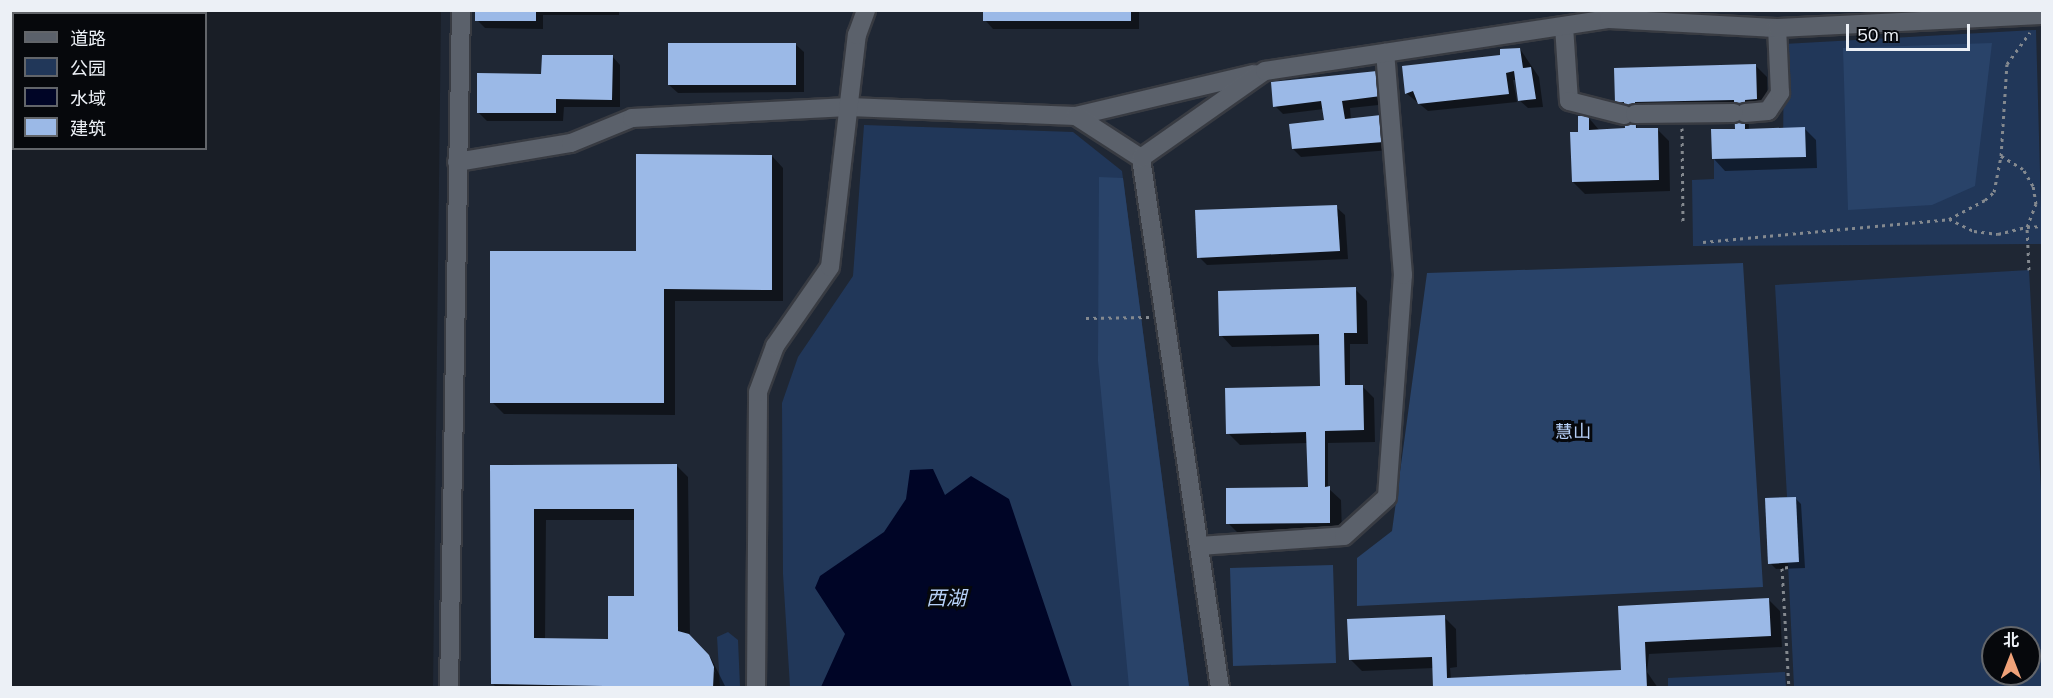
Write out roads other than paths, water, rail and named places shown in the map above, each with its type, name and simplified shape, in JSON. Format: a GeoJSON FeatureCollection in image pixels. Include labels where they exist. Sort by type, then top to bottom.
{"type":"FeatureCollection","features":[{"type":"Feature","properties":{"kind":"street"},"geometry":{"type":"LineString","coordinates":[[449,687],[461,10]]}},
{"type":"Feature","properties":{"kind":"street"},"geometry":{"type":"LineString","coordinates":[[756,687],[758,392],[775,346],[830,267],[857,35],[866,10]]}},
{"type":"Feature","properties":{"kind":"street"},"geometry":{"type":"LineString","coordinates":[[458,162],[571,143],[632,118],[849,107],[1076,116],[1265,71],[1609,19],[1716,17],[1777,28],[2040,20]]}},
{"type":"Feature","properties":{"kind":"street"},"geometry":{"type":"LineString","coordinates":[[1564,26],[1569,101],[1630,114],[1768,111],[1780,93],[1777,28]]}},
{"type":"Feature","properties":{"kind":"street"},"geometry":{"type":"LineString","coordinates":[[1199,546],[1344,536],[1387,497],[1403,275],[1385,53]]}},
{"type":"Feature","properties":{"kind":"street"},"geometry":{"type":"LineString","coordinates":[[1141,158],[1265,71]]}},
{"type":"Feature","properties":{"kind":"street"},"geometry":{"type":"LineString","coordinates":[[1076,116],[1141,158],[1220,687]]}},
{"type":"Feature","properties":{"kind":"water","name":"西湖"},"geometry":{"type":"Polygon","coordinates":[[[933,469],[945,495],[971,476],[1009,499],[1072,687],[821,687],[845,634],[815,588],[820,576],[884,532],[906,499],[910,470],[933,469]]]}},
{"type":"Feature","properties":{"kind":"park label","name":"慧山"},"geometry":{"type":"Point","coordinates":[1573,432]}}]}
